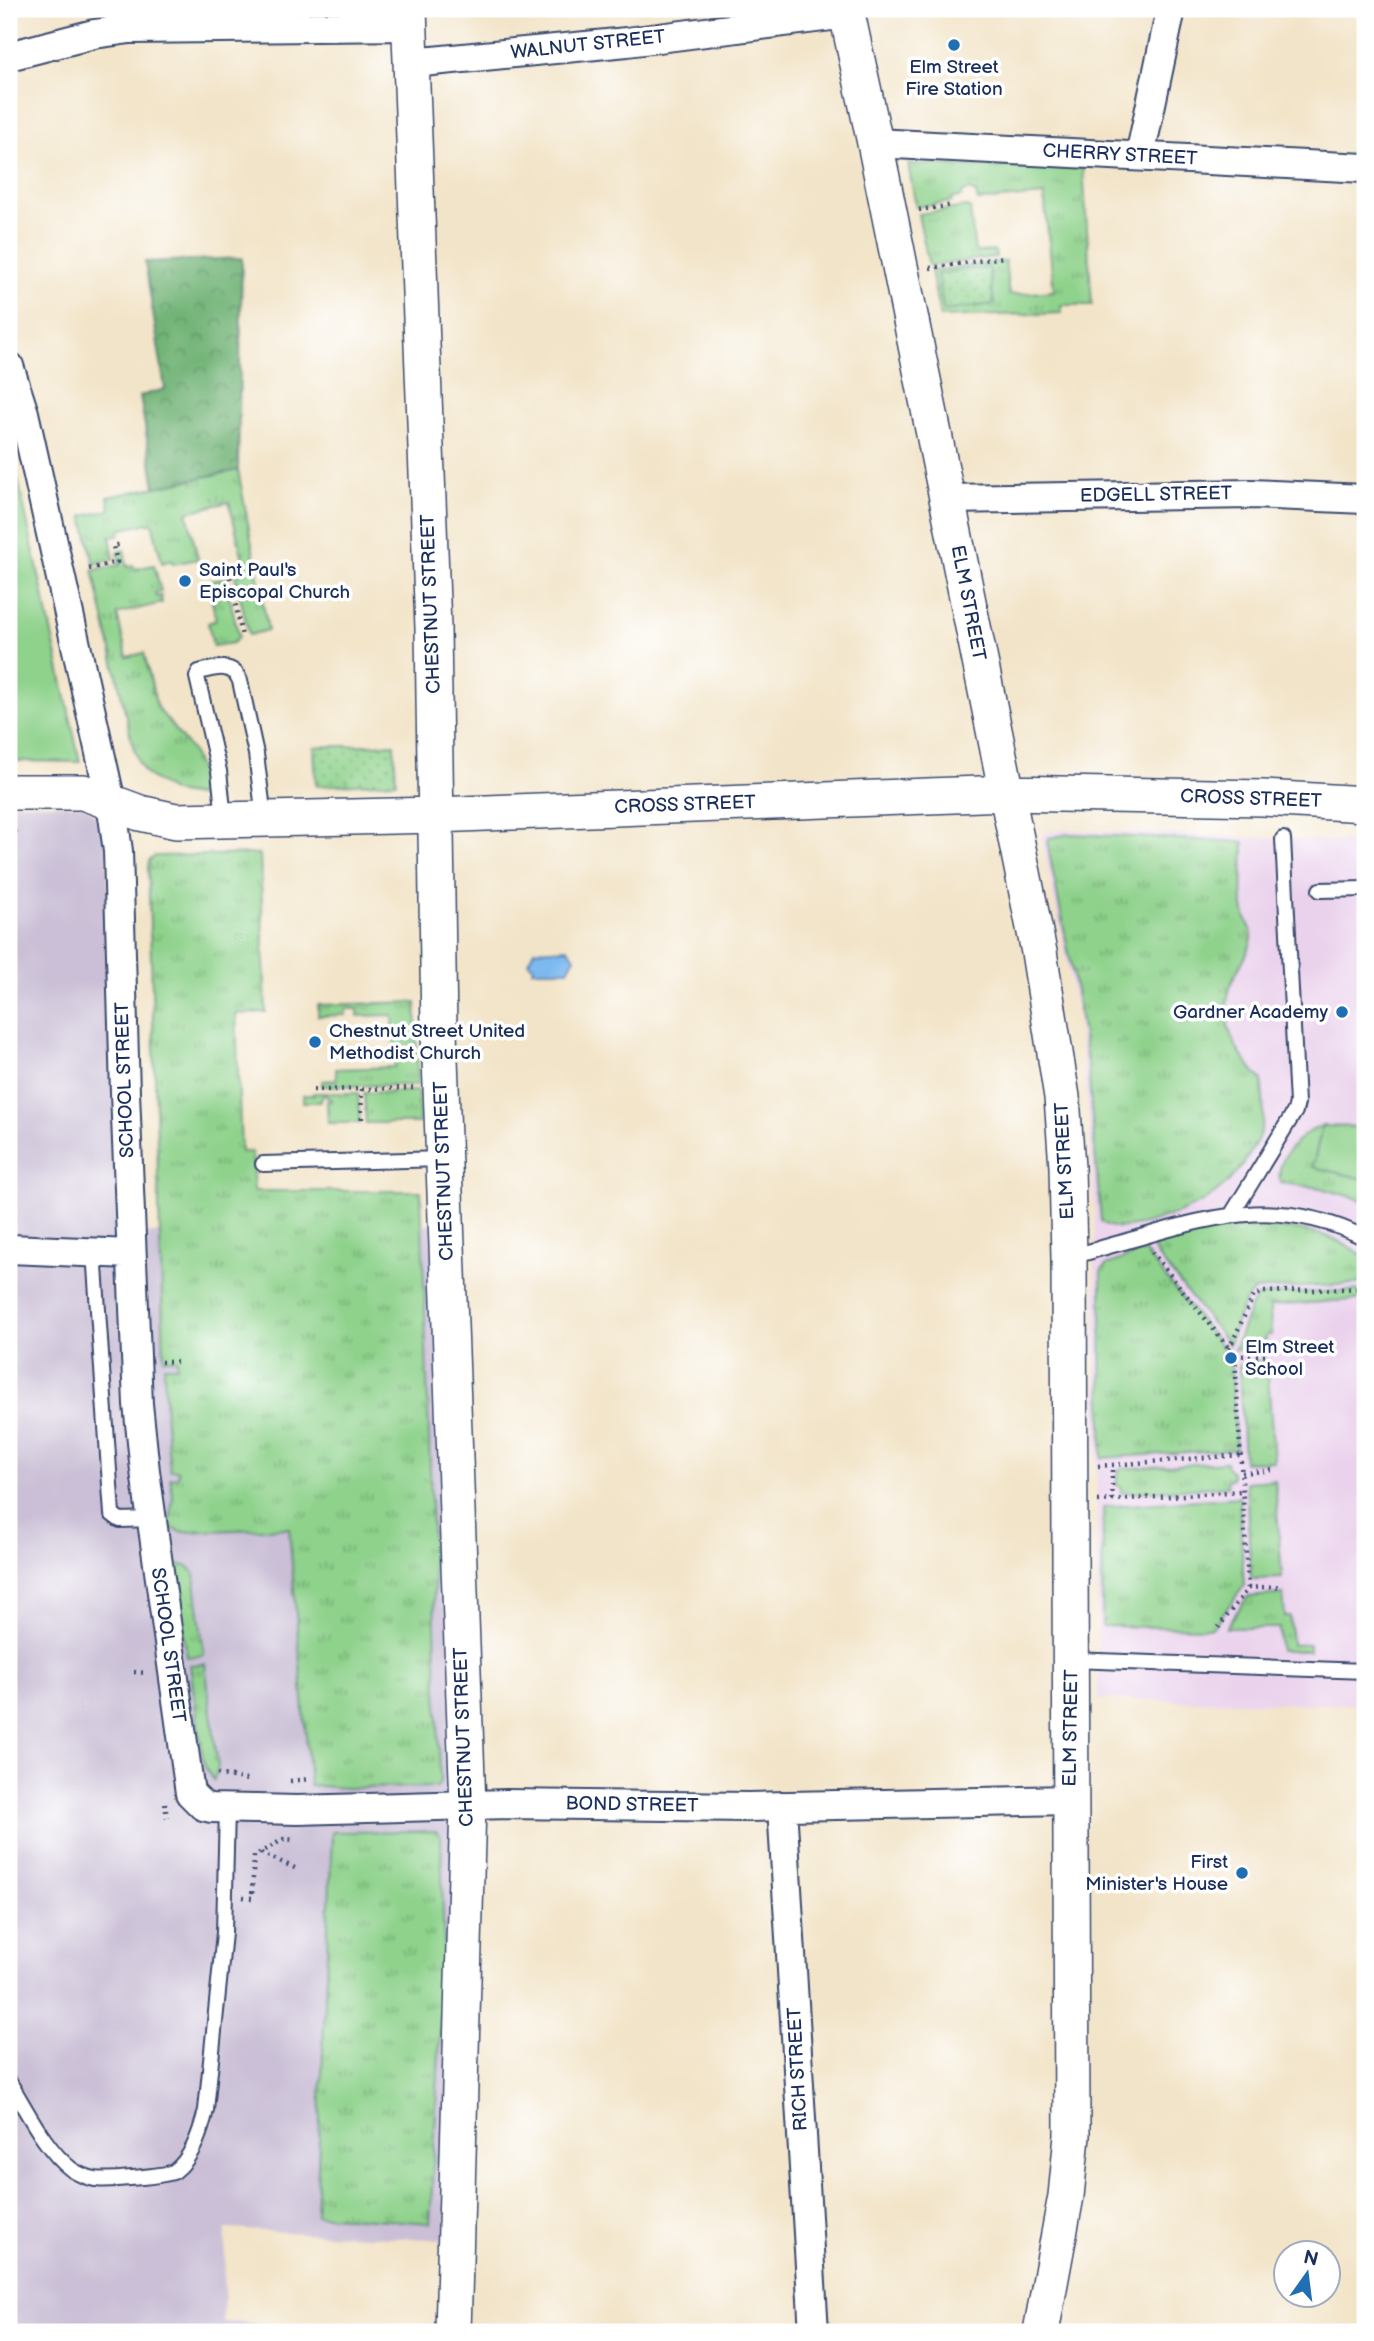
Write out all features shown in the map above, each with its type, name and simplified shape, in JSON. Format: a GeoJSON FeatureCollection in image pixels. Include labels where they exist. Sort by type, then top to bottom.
{"type":"FeatureCollection","features":[{"type":"Feature","properties":{"kind":"street"},"geometry":{"type":"LineString","coordinates":[[1140,156],[1171,9]]}},
{"type":"Feature","properties":{"kind":"street","name":"WALNUT STREET"},"geometry":{"type":"LineString","coordinates":[[412,63],[627,42],[846,11]]}},
{"type":"Feature","properties":{"kind":"street","name":"ELM STREET"},"geometry":{"type":"LineString","coordinates":[[846,11],[1039,952],[1059,1068],[1067,1167],[1069,1258],[1071,2148],[1066,2196],[1041,2332]]}},
{"type":"Feature","properties":{"kind":"street"},"geometry":{"type":"LineString","coordinates":[[9,55],[112,20],[148,28],[274,18],[409,17]]}},
{"type":"Feature","properties":{"kind":"street","name":"CHESTNUT STREET"},"geometry":{"type":"LineString","coordinates":[[409,17],[434,659],[444,1158],[467,1805],[453,2332]]}},
{"type":"Feature","properties":{"kind":"street","name":"CHERRY STREET"},"geometry":{"type":"LineString","coordinates":[[875,143],[1365,168]]}},
{"type":"Feature","properties":{"kind":"street","name":"SCHOOL STREET"},"geometry":{"type":"LineString","coordinates":[[9,366],[24,413],[111,802],[118,851],[138,1404],[187,1785],[196,1801]]}},
{"type":"Feature","properties":{"kind":"street","name":"EDGELL STREET"},"geometry":{"type":"LineString","coordinates":[[947,499],[1252,494],[1365,499]]}},
{"type":"Feature","properties":{"kind":"street","name":"CROSS STREET"},"geometry":{"type":"LineString","coordinates":[[9,792],[83,792],[140,813],[176,821],[436,815],[1006,793],[1263,798],[1365,804]]}},
{"type":"Feature","properties":{"kind":"street"},"geometry":{"type":"LineString","coordinates":[[9,1249],[131,1254]]}},
{"type":"Feature","properties":{"kind":"street","name":"BOND STREET"},"geometry":{"type":"LineString","coordinates":[[196,1801],[203,1806],[227,1808],[309,1809],[467,1805],[782,1806],[1070,1800]]}},
{"type":"Feature","properties":{"kind":"street","name":"RICH STREET"},"geometry":{"type":"LineString","coordinates":[[782,1806],[814,2332]]}},
{"type":"Feature","properties":{"kind":"lane"},"geometry":{"type":"LineString","coordinates":[[224,820],[219,771],[197,677],[199,672],[224,667],[235,672],[240,681],[256,754],[264,818]]}},
{"type":"Feature","properties":{"kind":"lane"},"geometry":{"type":"LineString","coordinates":[[1232,1214],[1297,1103],[1283,839]]}},
{"type":"Feature","properties":{"kind":"lane"},"geometry":{"type":"LineString","coordinates":[[1321,890],[1365,889]]}},
{"type":"Feature","properties":{"kind":"lane"},"geometry":{"type":"LineString","coordinates":[[262,1164],[444,1158]]}},
{"type":"Feature","properties":{"kind":"lane"},"geometry":{"type":"LineString","coordinates":[[1069,1258],[1232,1214],[1257,1212],[1305,1217],[1365,1238]]}},
{"type":"Feature","properties":{"kind":"lane"},"geometry":{"type":"LineString","coordinates":[[94,1252],[112,1514],[120,1520],[152,1519]]}},
{"type":"Feature","properties":{"kind":"lane"},"geometry":{"type":"LineString","coordinates":[[1072,1660],[1365,1671]]}},
{"type":"Feature","properties":{"kind":"lane"},"geometry":{"type":"LineString","coordinates":[[9,2082],[52,2149],[72,2170],[97,2180],[173,2172],[188,2157],[201,2130],[206,2110],[224,1933],[227,1808]]}},
{"type":"Feature","properties":{"kind":"path"},"geometry":{"type":"LineString","coordinates":[[914,211],[953,205]]}},
{"type":"Feature","properties":{"kind":"path"},"geometry":{"type":"LineString","coordinates":[[926,269],[1002,258],[999,250]]}},
{"type":"Feature","properties":{"kind":"path"},"geometry":{"type":"LineString","coordinates":[[89,569],[117,562],[113,546],[122,544]]}},
{"type":"Feature","properties":{"kind":"path"},"geometry":{"type":"LineString","coordinates":[[230,577],[242,636]]}},
{"type":"Feature","properties":{"kind":"path"},"geometry":{"type":"LineString","coordinates":[[9,828],[20,835]]}},
{"type":"Feature","properties":{"kind":"path"},"geometry":{"type":"LineString","coordinates":[[313,1090],[421,1087]]}},
{"type":"Feature","properties":{"kind":"path"},"geometry":{"type":"LineString","coordinates":[[361,1089],[362,1123]]}},
{"type":"Feature","properties":{"kind":"path"},"geometry":{"type":"LineString","coordinates":[[1140,1237],[1235,1356],[1248,1588],[1218,1628]]}},
{"type":"Feature","properties":{"kind":"path"},"geometry":{"type":"LineString","coordinates":[[1229,1349],[1254,1295],[1264,1292],[1365,1288]]}},
{"type":"Feature","properties":{"kind":"path"},"geometry":{"type":"LineString","coordinates":[[1235,1356],[1267,1355]]}},
{"type":"Feature","properties":{"kind":"path"},"geometry":{"type":"LineString","coordinates":[[160,1362],[177,1362]]}},
{"type":"Feature","properties":{"kind":"path"},"geometry":{"type":"LineString","coordinates":[[1097,1466],[1241,1455]]}},
{"type":"Feature","properties":{"kind":"path"},"geometry":{"type":"LineString","coordinates":[[1112,1465],[1112,1500]]}},
{"type":"Feature","properties":{"kind":"path"},"geometry":{"type":"LineString","coordinates":[[1242,1473],[1275,1470]]}},
{"type":"Feature","properties":{"kind":"path"},"geometry":{"type":"LineString","coordinates":[[1097,1501],[1243,1492]]}},
{"type":"Feature","properties":{"kind":"path"},"geometry":{"type":"LineString","coordinates":[[1248,1588],[1283,1586]]}},
{"type":"Feature","properties":{"kind":"path"},"geometry":{"type":"LineString","coordinates":[[134,1672],[149,1673]]}},
{"type":"Feature","properties":{"kind":"path"},"geometry":{"type":"LineString","coordinates":[[217,1774],[250,1781]]}},
{"type":"Feature","properties":{"kind":"path"},"geometry":{"type":"LineString","coordinates":[[225,1896],[252,1898],[254,1856],[284,1839],[296,1839]]}},
{"type":"Feature","properties":{"kind":"path"},"geometry":{"type":"LineString","coordinates":[[260,1853],[295,1868]]}},
{"type":"Feature","properties":{"kind":"shaded area"},"geometry":{"type":"Polygon","coordinates":[[[9,803],[83,805],[101,818],[106,835],[124,1234],[437,1224],[456,1792],[447,2240],[226,2229],[223,2322],[442,2332],[9,2332],[9,803]]]}},
{"type":"Feature","properties":{"kind":"shaded area","name":"Elm Street School"},"geometry":{"type":"Polygon","coordinates":[[[1052,831],[1365,842],[1365,1705],[1098,1699],[1095,1217],[1089,1121],[1077,1014],[1042,838],[1043,834],[1052,831]]]}},
{"type":"Feature","properties":{"kind":"green space"},"geometry":{"type":"Polygon","coordinates":[[[908,164],[1083,168],[1092,305],[1061,305],[1062,313],[940,317],[931,271],[1005,261],[1009,295],[1054,291],[1044,195],[978,201],[976,193],[969,190],[963,192],[961,197],[952,198],[952,202],[916,207],[908,164]]]}},
{"type":"Feature","properties":{"kind":"green space"},"geometry":{"type":"Polygon","coordinates":[[[970,208],[975,252],[995,251],[996,257],[929,266],[918,214],[970,208]]]}},
{"type":"Feature","properties":{"kind":"green space"},"geometry":{"type":"Polygon","coordinates":[[[242,258],[238,470],[155,487],[140,396],[165,389],[145,262],[242,258]]]}},
{"type":"Feature","properties":{"kind":"green space"},"geometry":{"type":"Polygon","coordinates":[[[989,267],[994,304],[944,311],[937,274],[989,267]]]}},
{"type":"Feature","properties":{"kind":"green space"},"geometry":{"type":"Polygon","coordinates":[[[9,439],[80,762],[9,761],[9,439]]]}},
{"type":"Feature","properties":{"kind":"green space"},"geometry":{"type":"Polygon","coordinates":[[[238,470],[268,630],[249,635],[235,575],[246,572],[229,502],[187,512],[198,559],[173,564],[172,560],[162,563],[152,522],[119,530],[120,535],[110,536],[114,559],[94,564],[83,516],[110,510],[108,497],[238,470]]]}},
{"type":"Feature","properties":{"kind":"green space"},"geometry":{"type":"Polygon","coordinates":[[[124,550],[127,567],[133,565],[135,569],[154,565],[161,591],[155,593],[156,597],[161,596],[162,603],[117,614],[127,657],[144,653],[157,707],[192,751],[202,776],[204,797],[173,792],[146,774],[133,746],[93,570],[120,565],[118,552],[124,550]]]}},
{"type":"Feature","properties":{"kind":"green space"},"geometry":{"type":"Polygon","coordinates":[[[225,578],[239,637],[233,643],[213,646],[208,623],[216,620],[210,592],[202,593],[200,584],[225,578]]]}},
{"type":"Feature","properties":{"kind":"green space"},"geometry":{"type":"Polygon","coordinates":[[[394,744],[396,782],[316,786],[314,747],[394,744]]]}},
{"type":"Feature","properties":{"kind":"green space"},"geometry":{"type":"Polygon","coordinates":[[[1069,834],[1244,842],[1243,905],[1252,938],[1229,992],[1227,1020],[1230,1033],[1243,1057],[1262,1080],[1264,1115],[1261,1130],[1244,1163],[1214,1194],[1185,1210],[1136,1226],[1109,1226],[1101,1221],[1088,1069],[1047,842],[1049,838],[1069,834]]]}},
{"type":"Feature","properties":{"kind":"green space"},"geometry":{"type":"Polygon","coordinates":[[[260,854],[266,1012],[236,1014],[241,1152],[252,1152],[254,1191],[421,1191],[440,1782],[437,1787],[345,1788],[310,1785],[289,1528],[181,1532],[171,1528],[170,1523],[173,1495],[170,1478],[178,1477],[178,1470],[170,1470],[164,1366],[177,1366],[177,1359],[164,1359],[148,866],[155,856],[260,854]]]}},
{"type":"Feature","properties":{"kind":"green space"},"geometry":{"type":"Polygon","coordinates":[[[416,1002],[418,1085],[322,1086],[322,1081],[336,1080],[336,1069],[395,1067],[393,1015],[358,1016],[358,1009],[346,1009],[346,1015],[318,1016],[318,1005],[416,1002]]]}},
{"type":"Feature","properties":{"kind":"green space"},"geometry":{"type":"Polygon","coordinates":[[[418,1091],[419,1123],[366,1123],[364,1093],[418,1091]]]}},
{"type":"Feature","properties":{"kind":"green space"},"geometry":{"type":"Polygon","coordinates":[[[313,1093],[358,1093],[360,1123],[328,1123],[327,1101],[332,1099],[324,1094],[320,1102],[303,1102],[303,1095],[313,1093]]]}},
{"type":"Feature","properties":{"kind":"green space"},"geometry":{"type":"Polygon","coordinates":[[[1322,1126],[1313,1167],[1365,1179],[1365,1201],[1321,1188],[1281,1183],[1281,1165],[1285,1156],[1306,1134],[1322,1126]]]}},
{"type":"Feature","properties":{"kind":"green space"},"geometry":{"type":"Polygon","coordinates":[[[1322,1126],[1365,1127],[1365,1179],[1313,1167],[1322,1126]]]}},
{"type":"Feature","properties":{"kind":"green space"},"geometry":{"type":"Polygon","coordinates":[[[1229,1227],[1294,1230],[1332,1238],[1365,1256],[1365,1283],[1255,1290],[1242,1308],[1229,1345],[1154,1251],[1156,1245],[1185,1234],[1229,1227]]]}},
{"type":"Feature","properties":{"kind":"green space"},"geometry":{"type":"Polygon","coordinates":[[[1144,1251],[1231,1358],[1236,1449],[1102,1458],[1101,1271],[1106,1265],[1144,1251]]]}},
{"type":"Feature","properties":{"kind":"green space"},"geometry":{"type":"Polygon","coordinates":[[[1365,1290],[1365,1299],[1270,1306],[1271,1335],[1266,1335],[1266,1349],[1234,1350],[1256,1297],[1365,1290]]]}},
{"type":"Feature","properties":{"kind":"green space"},"geometry":{"type":"Polygon","coordinates":[[[1267,1361],[1274,1461],[1244,1462],[1239,1365],[1245,1362],[1267,1361]]]}},
{"type":"Feature","properties":{"kind":"green space"},"geometry":{"type":"Polygon","coordinates":[[[1226,1462],[1232,1472],[1232,1478],[1227,1481],[1228,1486],[1121,1493],[1121,1488],[1116,1484],[1119,1469],[1226,1462]]]}},
{"type":"Feature","properties":{"kind":"green space"},"geometry":{"type":"Polygon","coordinates":[[[1275,1480],[1282,1578],[1254,1579],[1251,1577],[1246,1482],[1275,1480]]]}},
{"type":"Feature","properties":{"kind":"green space"},"geometry":{"type":"Polygon","coordinates":[[[1239,1497],[1244,1586],[1212,1628],[1102,1626],[1103,1507],[1239,1497]]]}},
{"type":"Feature","properties":{"kind":"green space"},"geometry":{"type":"Polygon","coordinates":[[[174,1565],[188,1566],[194,1573],[204,1655],[187,1657],[174,1565]]]}},
{"type":"Feature","properties":{"kind":"green space"},"geometry":{"type":"Polygon","coordinates":[[[1283,1594],[1285,1617],[1290,1617],[1292,1645],[1309,1644],[1309,1651],[1280,1651],[1279,1628],[1226,1628],[1247,1597],[1283,1594]]]}},
{"type":"Feature","properties":{"kind":"green space"},"geometry":{"type":"Polygon","coordinates":[[[205,1664],[218,1767],[214,1780],[203,1759],[190,1665],[205,1664]]]}},
{"type":"Feature","properties":{"kind":"green space"},"geometry":{"type":"Polygon","coordinates":[[[436,1831],[441,1837],[444,1958],[430,2223],[316,2215],[332,1832],[436,1831]]]}},
{"type":"Feature","properties":{"kind":"water"},"geometry":{"type":"Polygon","coordinates":[[[568,948],[575,957],[568,970],[533,970],[534,967],[528,962],[534,950],[568,948]]]}},
{"type":"Feature","properties":{"kind":"place","name":"Elm Street Fire Station"},"geometry":{"type":"Point","coordinates":[954,45]}},
{"type":"Feature","properties":{"kind":"place","name":"Saint Paul's Episcopal Church"},"geometry":{"type":"Point","coordinates":[185,581]}},
{"type":"Feature","properties":{"kind":"place","name":"Gardner Academy"},"geometry":{"type":"Point","coordinates":[1342,1012]}},
{"type":"Feature","properties":{"kind":"place","name":"Chestnut Street United Methodist Church"},"geometry":{"type":"Point","coordinates":[315,1042]}},
{"type":"Feature","properties":{"kind":"place","name":"Elm Street School"},"geometry":{"type":"Point","coordinates":[1231,1358]}},
{"type":"Feature","properties":{"kind":"place","name":"First Minister's House"},"geometry":{"type":"Point","coordinates":[1242,1873]}}]}
